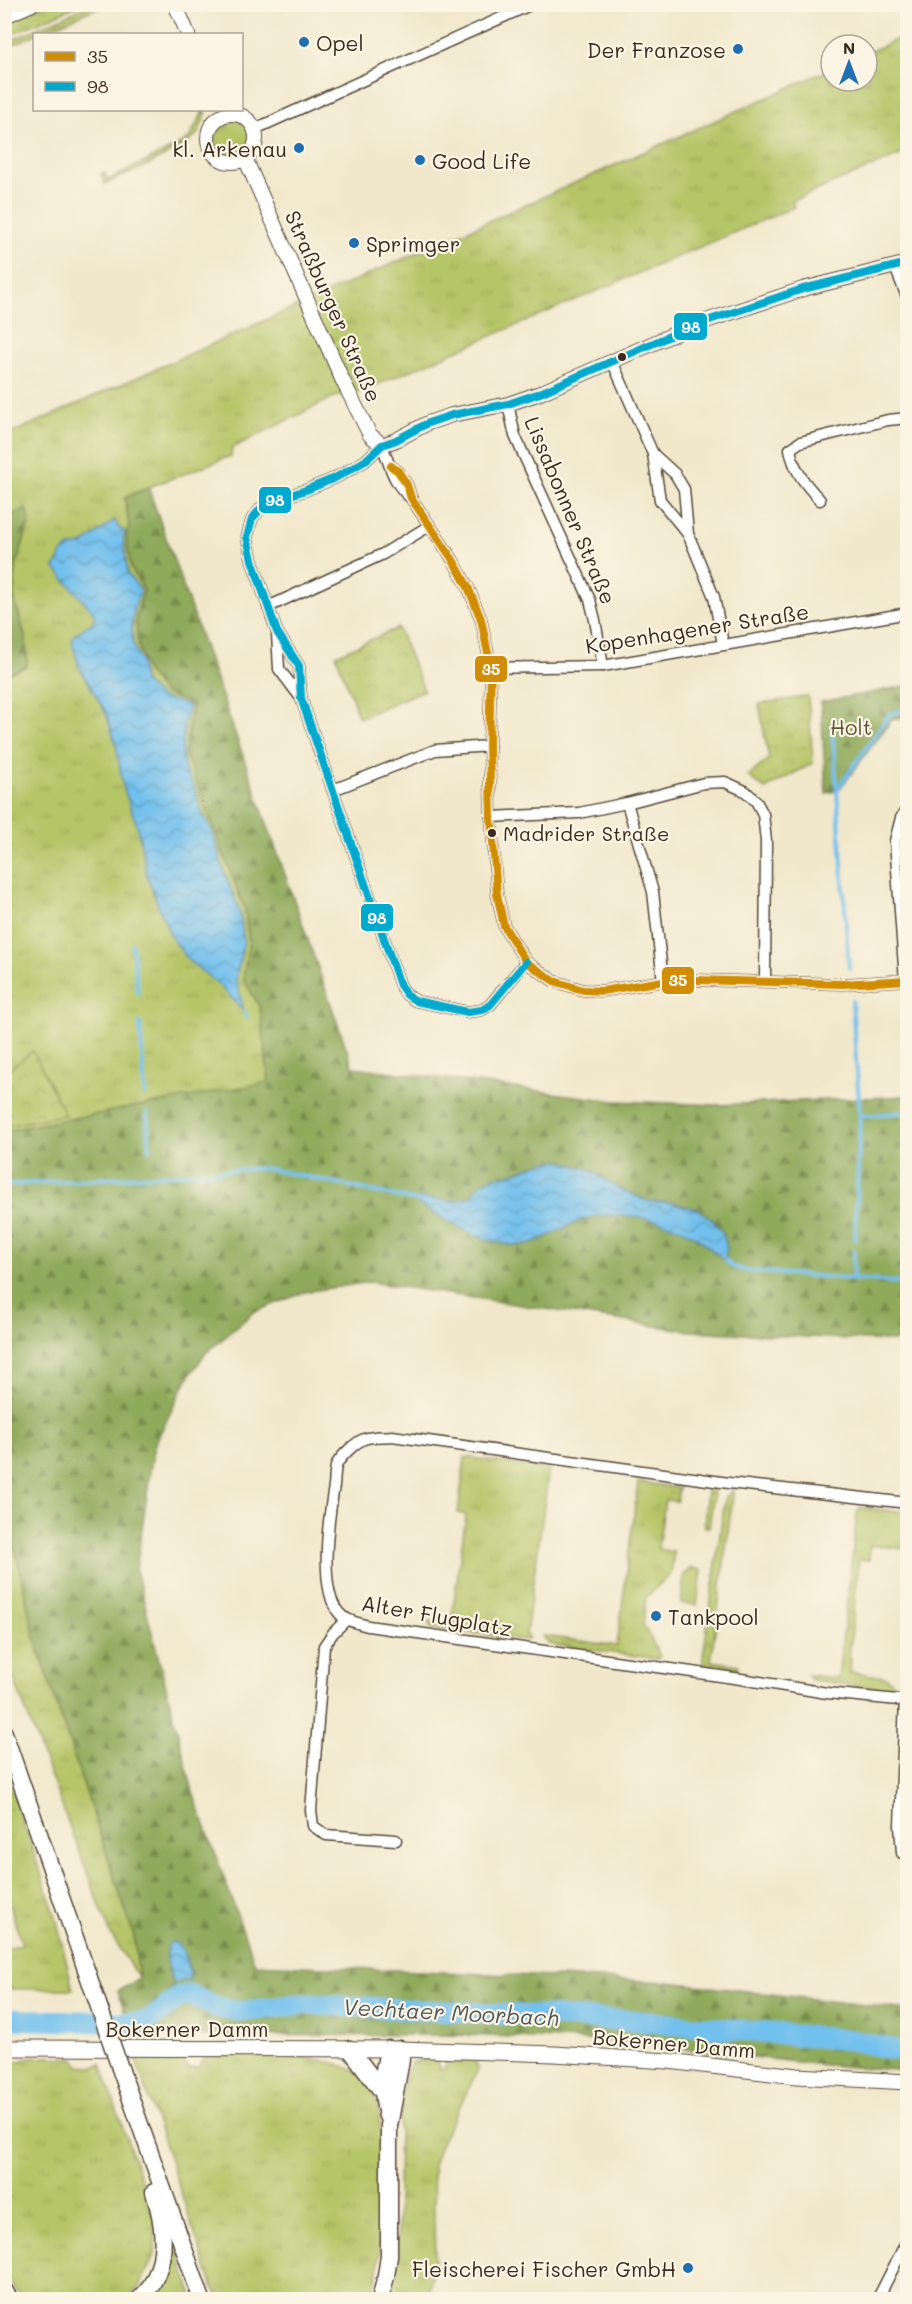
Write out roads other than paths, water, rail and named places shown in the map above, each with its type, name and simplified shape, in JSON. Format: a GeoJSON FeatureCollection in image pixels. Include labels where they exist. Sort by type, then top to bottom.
{"type":"FeatureCollection","features":[{"type":"Feature","properties":{"kind":"main road"},"geometry":{"type":"LineString","coordinates":[[4,16],[31,4]]}},
{"type":"Feature","properties":{"kind":"main road"},"geometry":{"type":"LineString","coordinates":[[4,1734],[202,2300]]}},
{"type":"Feature","properties":{"kind":"main road","name":"Bokerner Damm"},"geometry":{"type":"LineString","coordinates":[[4,2048],[395,2049],[554,2054],[668,2061],[797,2076],[908,2082]]}},
{"type":"Feature","properties":{"kind":"main road"},"geometry":{"type":"LineString","coordinates":[[350,2049],[381,2090]]}},
{"type":"Feature","properties":{"kind":"main road"},"geometry":{"type":"LineString","coordinates":[[380,2300],[389,2256],[389,2126],[401,2060],[395,2049],[382,2070],[381,2090],[389,2126]]}},
{"type":"Feature","properties":{"kind":"main road"},"geometry":{"type":"LineString","coordinates":[[139,2300],[155,2278],[162,2255],[164,2231],[159,2206],[142,2155],[140,2124]]}},
{"type":"Feature","properties":{"kind":"main road"},"geometry":{"type":"LineString","coordinates":[[167,2199],[185,2223],[214,2300]]}},
{"type":"Feature","properties":{"kind":"street"},"geometry":{"type":"LineString","coordinates":[[175,4],[188,33]]}},
{"type":"Feature","properties":{"kind":"street"},"geometry":{"type":"LineString","coordinates":[[255,129],[532,4]]}},
{"type":"Feature","properties":{"kind":"street"},"geometry":{"type":"LineString","coordinates":[[222,112],[242,116],[252,123],[255,129],[255,145],[245,158],[236,162],[217,157],[210,149],[208,141],[211,125],[222,112]]}},
{"type":"Feature","properties":{"kind":"street","name":"Straßburger Straße"},"geometry":{"type":"LineString","coordinates":[[245,158],[342,378],[370,435],[382,445],[391,466],[398,471],[407,485],[411,498],[453,560],[476,603],[491,668],[490,817],[497,894],[504,926],[526,963],[554,981],[583,990],[602,991],[663,981],[843,984],[906,981]]}},
{"type":"Feature","properties":{"kind":"street"},"geometry":{"type":"LineString","coordinates":[[526,963],[490,1005],[482,1010],[468,1012],[416,1001],[407,995],[400,985],[301,698],[299,666],[277,632],[252,560],[247,537],[252,519],[261,508],[275,500],[306,490],[365,461],[382,445],[428,423],[452,414],[508,404],[540,393],[719,317],[803,289],[901,265],[908,300]]}},
{"type":"Feature","properties":{"kind":"street"},"geometry":{"type":"LineString","coordinates":[[612,361],[653,454],[660,500],[688,534],[714,597],[723,644]]}},
{"type":"Feature","properties":{"kind":"street","name":"Lissabonner Straße"},"geometry":{"type":"LineString","coordinates":[[508,404],[515,436],[590,600],[603,666]]}},
{"type":"Feature","properties":{"kind":"street"},"geometry":{"type":"LineString","coordinates":[[820,500],[801,480],[790,449],[800,442],[888,420],[908,418]]}},
{"type":"Feature","properties":{"kind":"street"},"geometry":{"type":"LineString","coordinates":[[653,454],[675,474],[684,489],[688,534]]}},
{"type":"Feature","properties":{"kind":"street"},"geometry":{"type":"LineString","coordinates":[[268,607],[383,554],[429,526]]}},
{"type":"Feature","properties":{"kind":"street","name":"Kopenhagener Straße"},"geometry":{"type":"LineString","coordinates":[[491,668],[603,666],[908,613]]}},
{"type":"Feature","properties":{"kind":"street"},"geometry":{"type":"LineString","coordinates":[[277,632],[279,669],[301,698]]}},
{"type":"Feature","properties":{"kind":"street"},"geometry":{"type":"LineString","coordinates":[[333,790],[435,750],[489,746]]}},
{"type":"Feature","properties":{"kind":"street"},"geometry":{"type":"LineString","coordinates":[[490,817],[579,813],[704,783],[725,782],[745,790],[756,801],[763,814],[766,841],[765,981]]}},
{"type":"Feature","properties":{"kind":"street"},"geometry":{"type":"LineString","coordinates":[[627,803],[653,892],[663,981]]}},
{"type":"Feature","properties":{"kind":"street"},"geometry":{"type":"LineString","coordinates":[[906,981],[895,841],[901,818],[908,807]]}},
{"type":"Feature","properties":{"kind":"street","name":"Alter Flugplatz"},"geometry":{"type":"LineString","coordinates":[[902,1853],[900,1825],[906,1701],[827,1693],[368,1626],[347,1619],[338,1612],[328,1583],[326,1562],[328,1521],[337,1463],[364,1439],[392,1436],[729,1483],[908,1503]]}},
{"type":"Feature","properties":{"kind":"street"},"geometry":{"type":"LineString","coordinates":[[347,1619],[324,1646],[311,1810],[313,1826],[326,1835],[396,1840]]}},
{"type":"Feature","properties":{"kind":"street"},"geometry":{"type":"LineString","coordinates":[[877,2300],[908,2239]]}},
{"type":"Feature","properties":{"kind":"water"},"geometry":{"type":"Polygon","coordinates":[[[115,520],[119,528],[126,532],[123,536],[128,574],[141,590],[134,609],[132,625],[133,643],[141,661],[143,681],[160,697],[189,705],[184,725],[182,752],[185,771],[212,830],[224,871],[240,912],[244,941],[236,979],[244,1011],[218,984],[189,961],[172,938],[147,876],[138,829],[123,786],[116,745],[106,713],[79,667],[72,642],[74,635],[94,621],[94,613],[54,567],[60,560],[61,554],[69,547],[82,545],[115,520]]]}},
{"type":"Feature","properties":{"kind":"water"},"geometry":{"type":"Polygon","coordinates":[[[563,1161],[592,1171],[618,1188],[647,1201],[674,1203],[700,1210],[723,1233],[727,1248],[725,1260],[685,1231],[671,1225],[640,1218],[608,1215],[594,1217],[574,1223],[535,1242],[518,1245],[479,1237],[418,1204],[419,1198],[456,1201],[471,1196],[480,1184],[493,1177],[513,1173],[544,1162],[563,1161]]]}},
{"type":"Feature","properties":{"kind":"water"},"geometry":{"type":"Polygon","coordinates":[[[172,1942],[181,1947],[184,1952],[190,1980],[172,1982],[167,1960],[167,1946],[172,1942]]]}},
{"type":"Feature","properties":{"kind":"waterway"},"geometry":{"type":"LineString","coordinates":[[849,968],[837,790],[890,714],[908,709]]}},
{"type":"Feature","properties":{"kind":"waterway"},"geometry":{"type":"LineString","coordinates":[[832,727],[837,789]]}},
{"type":"Feature","properties":{"kind":"waterway"},"geometry":{"type":"LineString","coordinates":[[132,944],[138,993]]}},
{"type":"Feature","properties":{"kind":"waterway"},"geometry":{"type":"LineString","coordinates":[[852,1001],[860,1116],[855,1240]]}},
{"type":"Feature","properties":{"kind":"waterway"},"geometry":{"type":"LineString","coordinates":[[244,1011],[247,1018]]}},
{"type":"Feature","properties":{"kind":"waterway"},"geometry":{"type":"LineString","coordinates":[[140,1023],[145,1095]]}},
{"type":"Feature","properties":{"kind":"waterway"},"geometry":{"type":"LineString","coordinates":[[860,1116],[908,1112]]}},
{"type":"Feature","properties":{"kind":"waterway"},"geometry":{"type":"LineString","coordinates":[[147,1113],[149,1150]]}},
{"type":"Feature","properties":{"kind":"waterway"},"geometry":{"type":"LineString","coordinates":[[4,1185],[265,1168],[418,1201]]}},
{"type":"Feature","properties":{"kind":"waterway"},"geometry":{"type":"LineString","coordinates":[[853,1280],[854,1251]]}},
{"type":"Feature","properties":{"kind":"waterway"},"geometry":{"type":"LineString","coordinates":[[725,1260],[731,1266],[747,1271],[908,1283]]}},
{"type":"Feature","properties":{"kind":"waterway","name":"Vechtaer Moorbach"},"geometry":{"type":"LineString","coordinates":[[4,2019],[143,2023],[180,1996],[191,1995],[215,2007],[239,2012],[303,2004],[637,2021],[851,2040],[908,2053]]}},
{"type":"Feature","properties":{"kind":"place","name":"Opel"},"geometry":{"type":"Point","coordinates":[304,42]}},
{"type":"Feature","properties":{"kind":"place","name":"Der Franzose"},"geometry":{"type":"Point","coordinates":[738,49]}},
{"type":"Feature","properties":{"kind":"place","name":"kl. Arkenau"},"geometry":{"type":"Point","coordinates":[299,148]}},
{"type":"Feature","properties":{"kind":"place","name":"Good Life"},"geometry":{"type":"Point","coordinates":[420,160]}},
{"type":"Feature","properties":{"kind":"place","name":"Sprimger"},"geometry":{"type":"Point","coordinates":[354,243]}},
{"type":"Feature","properties":{"kind":"place","name":"Madrider Straße"},"geometry":{"type":"Point","coordinates":[492,833]}},
{"type":"Feature","properties":{"kind":"place","name":"Tankpool"},"geometry":{"type":"Point","coordinates":[656,1616]}},
{"type":"Feature","properties":{"kind":"place","name":"Fleischerei Fischer GmbH"},"geometry":{"type":"Point","coordinates":[688,2268]}},
{"type":"Feature","properties":{"kind":"park label","name":"Holt"},"geometry":{"type":"Point","coordinates":[851,726]}}]}
